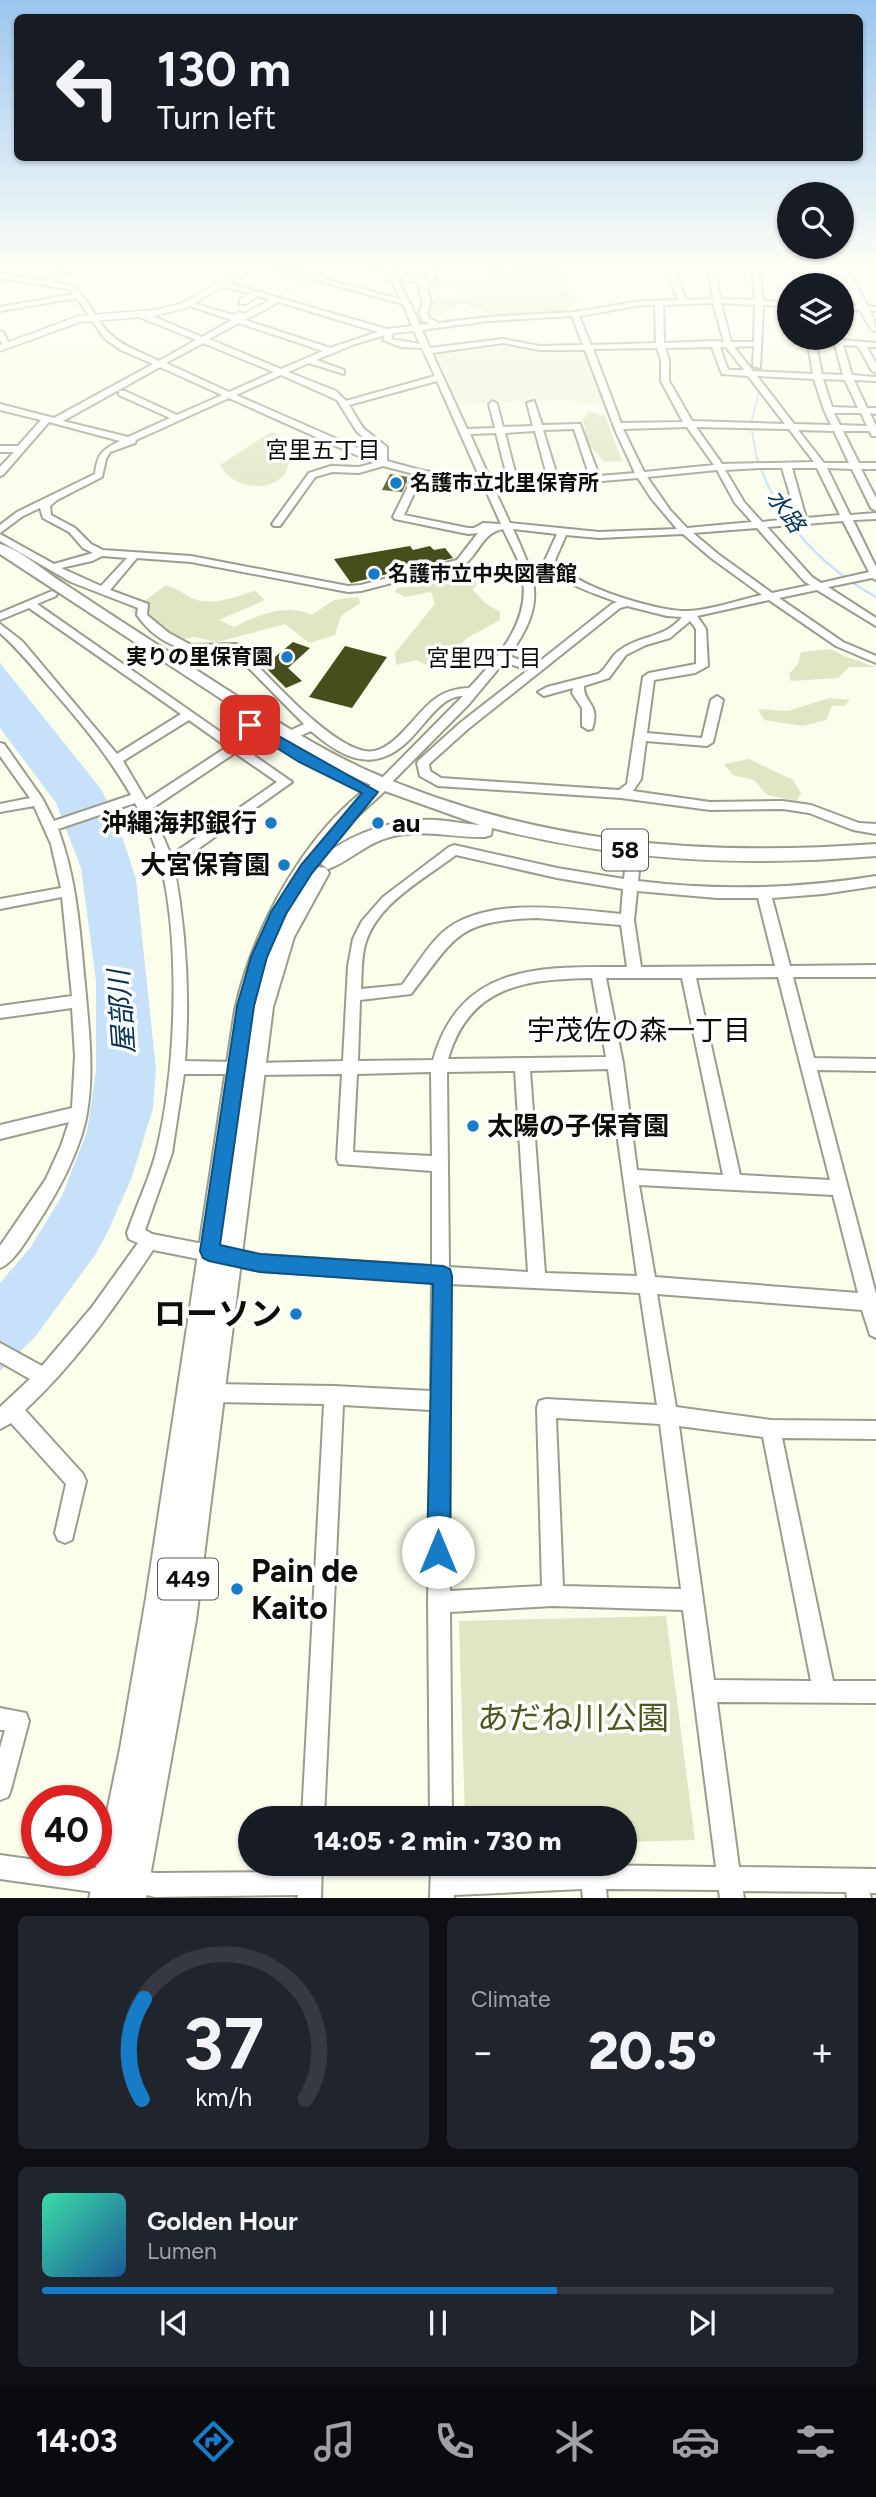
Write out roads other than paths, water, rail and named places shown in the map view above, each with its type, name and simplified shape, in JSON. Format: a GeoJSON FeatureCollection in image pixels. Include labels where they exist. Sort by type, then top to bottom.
{"type":"FeatureCollection","features":[{"type":"Feature","properties":{"kind":"highway","name":"58"},"geometry":{"type":"LineString","coordinates":[[0,548],[378,791],[565,840],[639,852],[763,857],[876,850]]}},
{"type":"Feature","properties":{"kind":"highway","name":"58"},"geometry":{"type":"LineString","coordinates":[[0,560],[283,746],[432,816],[545,846],[633,860],[738,869],[803,869],[876,863]]}},
{"type":"Feature","properties":{"kind":"highway","name":"449"},"geometry":{"type":"LineString","coordinates":[[245,1068],[276,960],[294,915],[378,791]]}},
{"type":"Feature","properties":{"kind":"highway","name":"449"},"geometry":{"type":"LineString","coordinates":[[119,1890],[161,1605],[221,1254],[245,1068],[253,977],[279,912],[320,850],[378,791]]}},
{"type":"Feature","properties":{"kind":"highway"},"geometry":{"type":"LineString","coordinates":[[328,862],[369,836],[389,830],[434,826],[468,832],[485,831]]}},
{"type":"Feature","properties":{"kind":"highway","name":"449"},"geometry":{"type":"LineString","coordinates":[[119,1890],[182,1620],[214,1393],[221,1254]]}},
{"type":"Feature","properties":{"kind":"street"},"geometry":{"type":"LineString","coordinates":[[138,355],[383,463],[420,472],[486,480],[554,482],[786,464],[876,466]]}},
{"type":"Feature","properties":{"kind":"street"},"geometry":{"type":"LineString","coordinates":[[0,473],[52,420],[175,355]]}},
{"type":"Feature","properties":{"kind":"street"},"geometry":{"type":"LineString","coordinates":[[240,355],[320,386],[340,398],[360,430],[382,447],[383,463]]}},
{"type":"Feature","properties":{"kind":"street"},"geometry":{"type":"LineString","coordinates":[[0,530],[20,514],[99,475],[104,453],[322,355]]}},
{"type":"Feature","properties":{"kind":"street"},"geometry":{"type":"LineString","coordinates":[[378,791],[502,657],[524,624],[530,593],[526,569],[431,355]]}},
{"type":"Feature","properties":{"kind":"street"},"geometry":{"type":"LineString","coordinates":[[592,355],[641,476],[662,505],[688,532],[769,596],[837,642],[876,660]]}},
{"type":"Feature","properties":{"kind":"street"},"geometry":{"type":"LineString","coordinates":[[663,355],[665,381],[740,503],[808,579],[876,623]]}},
{"type":"Feature","properties":{"kind":"street"},"geometry":{"type":"LineString","coordinates":[[719,355],[725,372],[754,370],[818,377],[876,379]]}},
{"type":"Feature","properties":{"kind":"street"},"geometry":{"type":"LineString","coordinates":[[562,533],[550,561],[554,569],[572,580],[627,603],[667,613],[691,614],[876,575],[820,464],[754,370],[739,355]]}},
{"type":"Feature","properties":{"kind":"street"},"geometry":{"type":"LineString","coordinates":[[754,370],[756,355]]}},
{"type":"Feature","properties":{"kind":"street"},"geometry":{"type":"LineString","coordinates":[[814,355],[828,410],[876,508]]}},
{"type":"Feature","properties":{"kind":"street"},"geometry":{"type":"LineString","coordinates":[[842,355],[848,377],[875,431]]}},
{"type":"Feature","properties":{"kind":"street"},"geometry":{"type":"LineString","coordinates":[[867,355],[876,371]]}},
{"type":"Feature","properties":{"kind":"street"},"geometry":{"type":"LineString","coordinates":[[309,360],[341,372]]}},
{"type":"Feature","properties":{"kind":"street"},"geometry":{"type":"LineString","coordinates":[[344,404],[441,377]]}},
{"type":"Feature","properties":{"kind":"street"},"geometry":{"type":"LineString","coordinates":[[122,393],[177,418]]}},
{"type":"Feature","properties":{"kind":"street"},"geometry":{"type":"LineString","coordinates":[[531,403],[554,482]]}},
{"type":"Feature","properties":{"kind":"street"},"geometry":{"type":"LineString","coordinates":[[493,404],[513,481]]}},
{"type":"Feature","properties":{"kind":"street"},"geometry":{"type":"LineString","coordinates":[[0,407],[132,441]]}},
{"type":"Feature","properties":{"kind":"street"},"geometry":{"type":"LineString","coordinates":[[828,410],[876,411]]}},
{"type":"Feature","properties":{"kind":"street"},"geometry":{"type":"LineString","coordinates":[[620,426],[691,424],[838,427],[875,431]]}},
{"type":"Feature","properties":{"kind":"street"},"geometry":{"type":"LineString","coordinates":[[465,432],[577,426],[596,480]]}},
{"type":"Feature","properties":{"kind":"street"},"geometry":{"type":"LineString","coordinates":[[0,449],[21,449]]}},
{"type":"Feature","properties":{"kind":"street"},"geometry":{"type":"LineString","coordinates":[[277,524],[312,475],[331,469],[359,470],[383,463]]}},
{"type":"Feature","properties":{"kind":"street"},"geometry":{"type":"LineString","coordinates":[[786,464],[802,519]]}},
{"type":"Feature","properties":{"kind":"street"},"geometry":{"type":"LineString","coordinates":[[420,472],[398,517],[468,531],[476,531],[483,526],[597,535],[688,532],[802,519],[876,516]]}},
{"type":"Feature","properties":{"kind":"street"},"geometry":{"type":"LineString","coordinates":[[52,498],[45,505],[46,516],[72,530],[87,546],[101,553],[191,559],[355,589],[461,562],[470,556],[473,546],[482,535],[494,528]]}},
{"type":"Feature","properties":{"kind":"street"},"geometry":{"type":"LineString","coordinates":[[0,537],[102,592],[144,606],[142,615],[147,623],[186,647],[201,649],[233,646],[313,725],[345,750],[356,755],[379,754],[389,750],[418,725],[443,696],[456,690],[470,692]]}},
{"type":"Feature","properties":{"kind":"street"},"geometry":{"type":"LineString","coordinates":[[52,566],[88,559],[101,553]]}},
{"type":"Feature","properties":{"kind":"street"},"geometry":{"type":"LineString","coordinates":[[102,592],[134,556]]}},
{"type":"Feature","properties":{"kind":"street"},"geometry":{"type":"LineString","coordinates":[[0,617],[52,594]]}},
{"type":"Feature","properties":{"kind":"street"},"geometry":{"type":"LineString","coordinates":[[627,603],[611,609],[464,726],[424,763],[424,773],[438,782],[621,794],[710,806],[783,805],[811,809],[858,827],[876,829]]}},
{"type":"Feature","properties":{"kind":"street"},"geometry":{"type":"LineString","coordinates":[[31,605],[286,782],[167,865]]}},
{"type":"Feature","properties":{"kind":"street"},"geometry":{"type":"LineString","coordinates":[[544,692],[604,677],[619,656],[628,650],[674,634],[691,614]]}},
{"type":"Feature","properties":{"kind":"street"},"geometry":{"type":"LineString","coordinates":[[621,794],[632,786],[635,779],[649,677],[695,670],[702,666],[701,629],[691,614]]}},
{"type":"Feature","properties":{"kind":"street"},"geometry":{"type":"LineString","coordinates":[[0,627],[18,643],[116,760],[141,802],[167,865],[179,968],[177,1067],[172,1112],[163,1155],[135,1233],[149,1241],[260,1263],[537,1282],[648,1285],[874,1303]]}},
{"type":"Feature","properties":{"kind":"street"},"geometry":{"type":"LineString","coordinates":[[502,657],[536,669]]}},
{"type":"Feature","properties":{"kind":"street"},"geometry":{"type":"LineString","coordinates":[[579,682],[578,693],[589,703],[588,726]]}},
{"type":"Feature","properties":{"kind":"street"},"geometry":{"type":"LineString","coordinates":[[642,737],[708,742],[717,700]]}},
{"type":"Feature","properties":{"kind":"street"},"geometry":{"type":"LineString","coordinates":[[116,760],[188,715]]}},
{"type":"Feature","properties":{"kind":"street"},"geometry":{"type":"LineString","coordinates":[[447,717],[464,726]]}},
{"type":"Feature","properties":{"kind":"street"},"geometry":{"type":"LineString","coordinates":[[289,736],[313,725]]}},
{"type":"Feature","properties":{"kind":"street"},"geometry":{"type":"LineString","coordinates":[[0,747],[54,825],[69,891],[79,1001],[82,1075],[79,1113],[66,1156],[48,1193],[0,1260]]}},
{"type":"Feature","properties":{"kind":"street"},"geometry":{"type":"LineString","coordinates":[[54,825],[115,803],[141,802],[234,748]]}},
{"type":"Feature","properties":{"kind":"street"},"geometry":{"type":"LineString","coordinates":[[0,808],[38,801]]}},
{"type":"Feature","properties":{"kind":"street"},"geometry":{"type":"LineString","coordinates":[[441,1164],[345,1159],[359,940],[372,917],[390,899],[454,850],[585,879],[764,894],[876,881]]}},
{"type":"Feature","properties":{"kind":"street"},"geometry":{"type":"LineString","coordinates":[[633,860],[627,920],[635,973]]}},
{"type":"Feature","properties":{"kind":"street"},"geometry":{"type":"LineString","coordinates":[[0,904],[69,891]]}},
{"type":"Feature","properties":{"kind":"street"},"geometry":{"type":"LineString","coordinates":[[764,894],[810,1064],[839,1188],[874,1303],[876,1329]]}},
{"type":"Feature","properties":{"kind":"street"},"geometry":{"type":"LineString","coordinates":[[354,995],[406,990],[445,939],[463,926],[486,919],[512,914],[542,914],[627,920]]}},
{"type":"Feature","properties":{"kind":"street"},"geometry":{"type":"LineString","coordinates":[[441,1806],[438,1602],[443,1276],[439,1066],[446,1037],[466,1008],[488,990],[524,978],[556,973],[876,971]]}},
{"type":"Feature","properties":{"kind":"street"},"geometry":{"type":"LineString","coordinates":[[598,973],[615,1063],[630,1177],[668,1415],[730,1888]]}},
{"type":"Feature","properties":{"kind":"street"},"geometry":{"type":"LineString","coordinates":[[688,973],[733,1182]]}},
{"type":"Feature","properties":{"kind":"street"},"geometry":{"type":"LineString","coordinates":[[0,1012],[79,1001]]}},
{"type":"Feature","properties":{"kind":"street"},"geometry":{"type":"LineString","coordinates":[[177,1067],[350,1068],[615,1063]]}},
{"type":"Feature","properties":{"kind":"street"},"geometry":{"type":"LineString","coordinates":[[810,1064],[876,1065]]}},
{"type":"Feature","properties":{"kind":"street"},"geometry":{"type":"LineString","coordinates":[[522,1065],[537,1282]]}},
{"type":"Feature","properties":{"kind":"street"},"geometry":{"type":"LineString","coordinates":[[0,1132],[79,1113]]}},
{"type":"Feature","properties":{"kind":"street"},"geometry":{"type":"LineString","coordinates":[[630,1177],[839,1188]]}},
{"type":"Feature","properties":{"kind":"street"},"geometry":{"type":"LineString","coordinates":[[65,1533],[76,1481],[6,1415],[44,1378],[110,1300],[149,1241]]}},
{"type":"Feature","properties":{"kind":"street"},"geometry":{"type":"LineString","coordinates":[[0,1352],[44,1378]]}},
{"type":"Feature","properties":{"kind":"street"},"geometry":{"type":"LineString","coordinates":[[214,1393],[334,1395],[439,1401]]}},
{"type":"Feature","properties":{"kind":"street"},"geometry":{"type":"LineString","coordinates":[[314,1806],[334,1395]]}},
{"type":"Feature","properties":{"kind":"street"},"geometry":{"type":"LineString","coordinates":[[553,1596],[546,1408],[668,1415],[771,1429],[876,1430]]}},
{"type":"Feature","properties":{"kind":"street"},"geometry":{"type":"LineString","coordinates":[[771,1429],[824,1691]]}},
{"type":"Feature","properties":{"kind":"street"},"geometry":{"type":"LineString","coordinates":[[438,1602],[553,1596],[693,1600]]}},
{"type":"Feature","properties":{"kind":"street"},"geometry":{"type":"LineString","coordinates":[[703,1691],[876,1692]]}},
{"type":"Feature","properties":{"kind":"street"},"geometry":{"type":"LineString","coordinates":[[0,1719],[18,1721],[0,1789]]}},
{"type":"Feature","properties":{"kind":"street"},"geometry":{"type":"LineString","coordinates":[[0,1867],[119,1890],[155,1885],[310,1882]]}},
{"type":"Feature","properties":{"kind":"street"},"geometry":{"type":"LineString","coordinates":[[442,1882],[594,1888],[864,1887]]}},
{"type":"Feature","properties":{"kind":"water","name":"屋部川"},"geometry":{"type":"Polygon","coordinates":[[[0,663],[101,789],[117,821],[136,879],[156,1070],[153,1108],[132,1177],[108,1231],[95,1255],[35,1337],[0,1371],[0,1283],[30,1248],[62,1196],[87,1132],[96,1071],[96,981],[81,868],[56,803],[0,728],[0,663]]]}},
{"type":"Feature","properties":{"kind":"waterway","name":"水路"},"geometry":{"type":"LineString","coordinates":[[757,460],[751,425],[758,394]]}},
{"type":"Feature","properties":{"kind":"waterway"},"geometry":{"type":"LineString","coordinates":[[60,415],[91,398]]}},
{"type":"Feature","properties":{"kind":"waterway"},"geometry":{"type":"LineString","coordinates":[[17,460],[54,419]]}},
{"type":"Feature","properties":{"kind":"waterway"},"geometry":{"type":"LineString","coordinates":[[0,478],[19,458]]}},
{"type":"Feature","properties":{"kind":"waterway","name":"水路"},"geometry":{"type":"LineString","coordinates":[[757,458],[776,501],[803,539],[837,571],[876,597]]}},
{"type":"Feature","properties":{"kind":"place","name":"名護市立北里保育所"},"geometry":{"type":"Point","coordinates":[396,483]}},
{"type":"Feature","properties":{"kind":"place","name":"名護市立中央図書館"},"geometry":{"type":"Point","coordinates":[374,574]}},
{"type":"Feature","properties":{"kind":"place","name":"実りの里保育園"},"geometry":{"type":"Point","coordinates":[287,657]}},
{"type":"Feature","properties":{"kind":"place","name":"沖縄海邦銀行"},"geometry":{"type":"Point","coordinates":[271,823]}},
{"type":"Feature","properties":{"kind":"place","name":"au"},"geometry":{"type":"Point","coordinates":[378,823]}},
{"type":"Feature","properties":{"kind":"place","name":"大宮保育園"},"geometry":{"type":"Point","coordinates":[284,865]}},
{"type":"Feature","properties":{"kind":"place","name":"太陽の子保育園"},"geometry":{"type":"Point","coordinates":[473,1126]}},
{"type":"Feature","properties":{"kind":"place","name":"ローソン"},"geometry":{"type":"Point","coordinates":[296,1314]}},
{"type":"Feature","properties":{"kind":"place","name":"Pain de Kaito"},"geometry":{"type":"Point","coordinates":[237,1589]}},
{"type":"Feature","properties":{"kind":"district","name":"宮里五丁目"},"geometry":{"type":"Point","coordinates":[323,450]}},
{"type":"Feature","properties":{"kind":"district","name":"宮里四丁目"},"geometry":{"type":"Point","coordinates":[484,658]}},
{"type":"Feature","properties":{"kind":"district","name":"宇茂佐の森一丁目"},"geometry":{"type":"Point","coordinates":[639,1030]}},
{"type":"Feature","properties":{"kind":"park label","name":"あだね川公園"},"geometry":{"type":"Point","coordinates":[573,1718]}}]}
